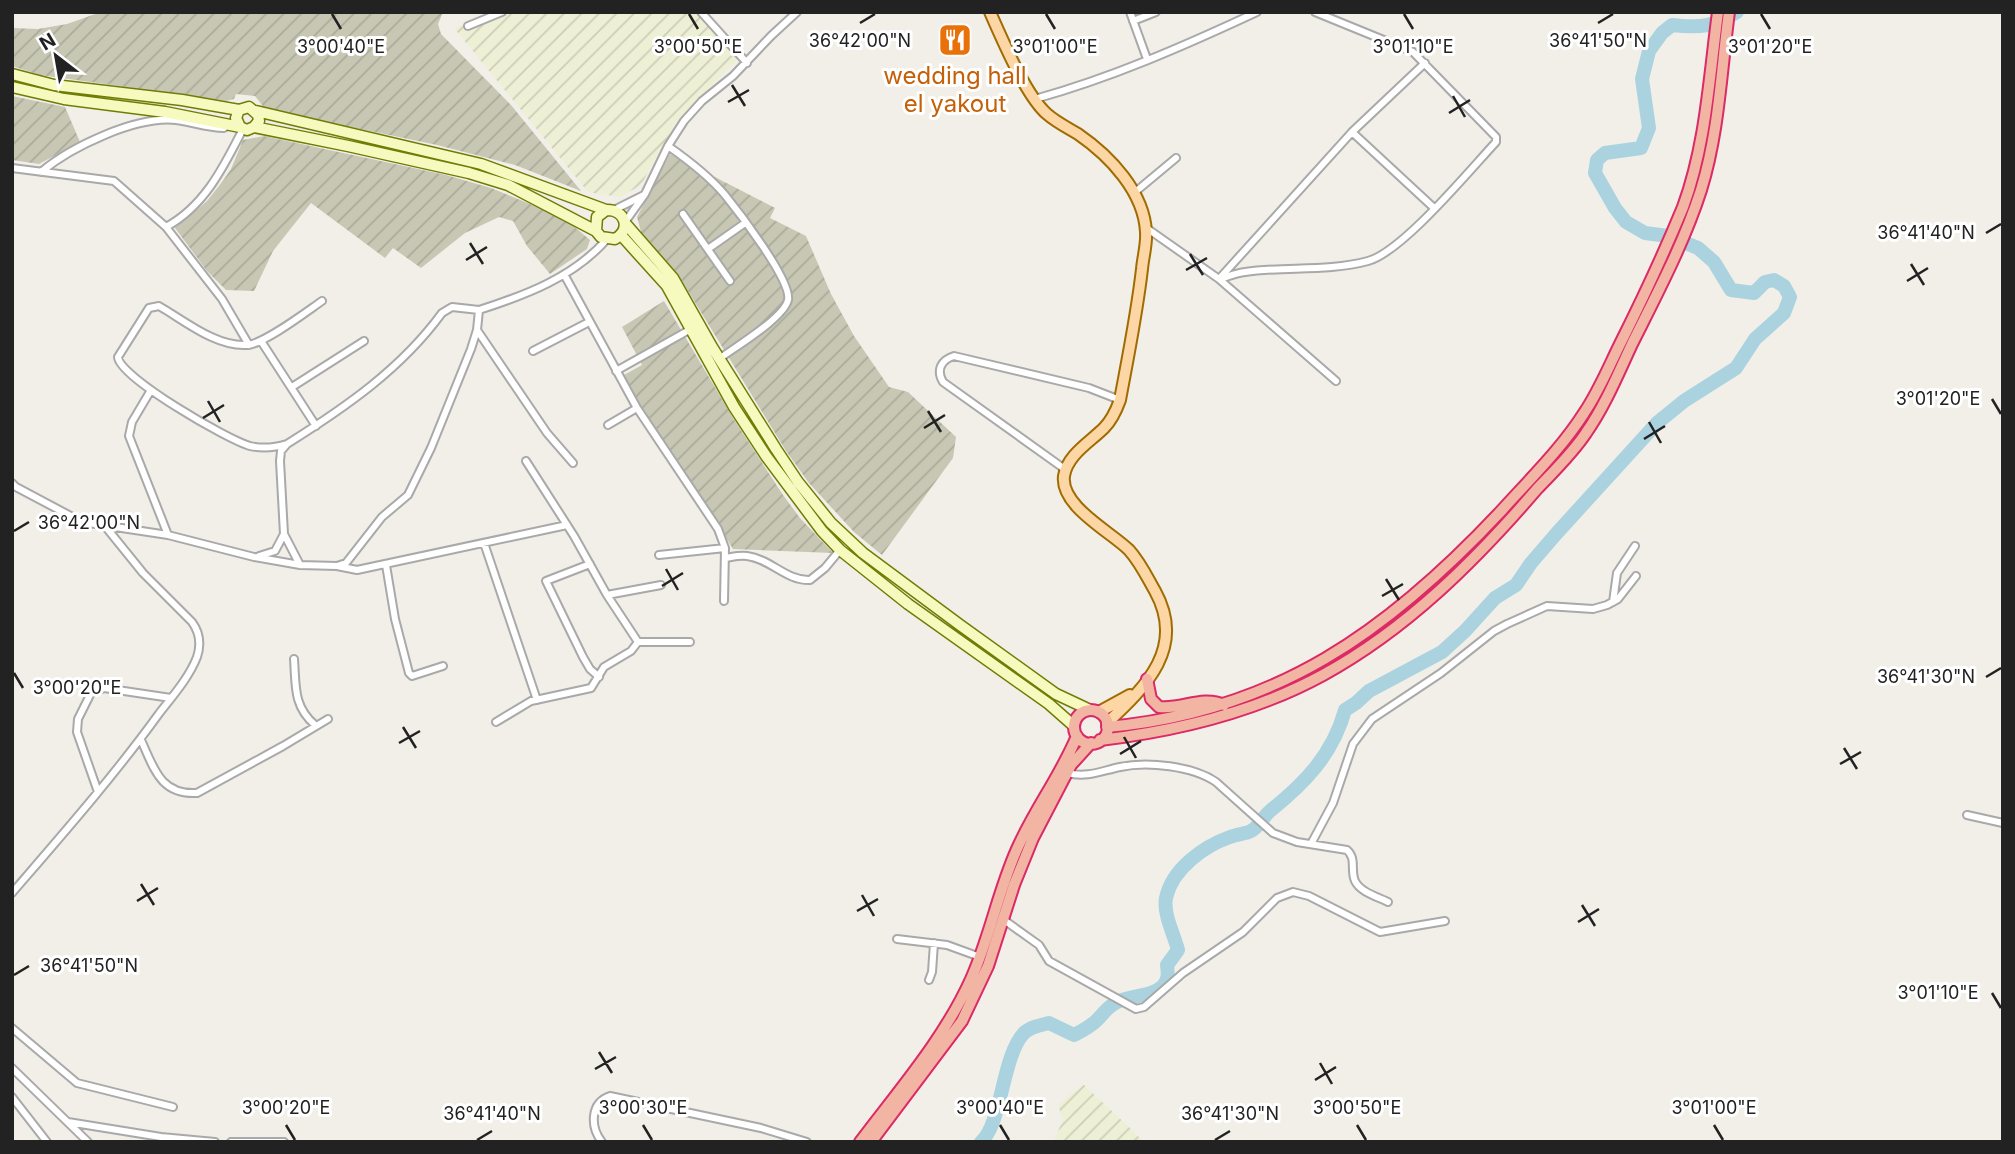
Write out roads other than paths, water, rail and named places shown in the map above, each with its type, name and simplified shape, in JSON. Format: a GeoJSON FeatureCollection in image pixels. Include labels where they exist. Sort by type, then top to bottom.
{"type":"FeatureCollection","features":[{"type":"Feature","properties":{"kind":"highway"},"geometry":{"type":"LineString","coordinates":[[1107,725],[1155,722],[1224,705],[1300,673],[1364,634],[1423,588],[1486,527],[1560,447],[1595,395],[1665,249],[1687,195],[1699,155],[1712,78],[1718,12]]}},
{"type":"Feature","properties":{"kind":"highway"},"geometry":{"type":"LineString","coordinates":[[1075,731],[1083,741],[1096,742],[1163,730],[1235,712],[1293,690],[1358,654],[1427,602],[1507,522],[1584,436],[1603,405],[1677,253],[1700,192],[1712,150],[1729,12]]}},
{"type":"Feature","properties":{"kind":"highway"},"geometry":{"type":"LineString","coordinates":[[1144,683],[1151,699],[1159,707],[1169,708],[1208,701],[1224,705]]}},
{"type":"Feature","properties":{"kind":"highway"},"geometry":{"type":"LineString","coordinates":[[860,1142],[956,1010],[980,957],[1016,851],[1075,731],[1079,715],[1094,711],[1107,725]]}},
{"type":"Feature","properties":{"kind":"highway"},"geometry":{"type":"LineString","coordinates":[[871,1142],[962,1021],[977,995],[1014,885],[1033,838],[1067,773],[1077,758],[1096,742],[1107,725]]}},
{"type":"Feature","properties":{"kind":"main road"},"geometry":{"type":"LineString","coordinates":[[990,12],[1035,99],[1046,114],[1081,136],[1121,174],[1144,215],[1147,233],[1120,400],[1115,414],[1106,426],[1068,463],[1063,478],[1067,493],[1080,509],[1135,557],[1162,604],[1168,625],[1166,643],[1157,664],[1107,725]]}},
{"type":"Feature","properties":{"kind":"main road"},"geometry":{"type":"LineString","coordinates":[[12,74],[54,85],[182,100],[239,110],[249,107],[256,111],[481,164],[623,216],[625,223],[673,278],[719,359],[798,482],[831,523],[854,544],[1056,694],[1094,711],[1144,683]]}},
{"type":"Feature","properties":{"kind":"main road"},"geometry":{"type":"LineString","coordinates":[[12,87],[64,100],[164,112],[241,127],[254,127],[468,173],[508,185],[607,239],[621,235]]}},
{"type":"Feature","properties":{"kind":"main road"},"geometry":{"type":"LineString","coordinates":[[239,110],[236,118],[241,127]]}},
{"type":"Feature","properties":{"kind":"main road"},"geometry":{"type":"LineString","coordinates":[[254,127],[258,121],[256,111]]}},
{"type":"Feature","properties":{"kind":"main road"},"geometry":{"type":"LineString","coordinates":[[596,231],[597,217],[610,210]]}},
{"type":"Feature","properties":{"kind":"main road"},"geometry":{"type":"LineString","coordinates":[[621,235],[625,223]]}},
{"type":"Feature","properties":{"kind":"main road"},"geometry":{"type":"LineString","coordinates":[[621,235],[667,286],[734,407],[766,456],[806,511],[842,552],[908,604],[1049,704],[1075,731]]}},
{"type":"Feature","properties":{"kind":"main road"},"geometry":{"type":"LineString","coordinates":[[842,552],[854,544]]}},
{"type":"Feature","properties":{"kind":"street"},"geometry":{"type":"LineString","coordinates":[[468,26],[502,12]]}},
{"type":"Feature","properties":{"kind":"street"},"geometry":{"type":"LineString","coordinates":[[702,12],[747,63]]}},
{"type":"Feature","properties":{"kind":"street"},"geometry":{"type":"LineString","coordinates":[[625,223],[645,194],[668,146],[684,121],[797,12]]}},
{"type":"Feature","properties":{"kind":"street"},"geometry":{"type":"LineString","coordinates":[[1130,12],[1147,60]]}},
{"type":"Feature","properties":{"kind":"street"},"geometry":{"type":"LineString","coordinates":[[1133,21],[1156,12]]}},
{"type":"Feature","properties":{"kind":"street"},"geometry":{"type":"LineString","coordinates":[[1035,99],[1087,85],[1257,12]]}},
{"type":"Feature","properties":{"kind":"street"},"geometry":{"type":"LineString","coordinates":[[1219,279],[1245,272],[1317,269],[1370,261],[1387,253],[1434,208],[1497,140],[1413,52],[1315,12]]}},
{"type":"Feature","properties":{"kind":"street"},"geometry":{"type":"LineString","coordinates":[[1219,279],[1352,132],[1425,63]]}},
{"type":"Feature","properties":{"kind":"street"},"geometry":{"type":"LineString","coordinates":[[41,172],[64,154],[134,125],[157,120],[177,120],[205,127],[241,127],[222,170],[195,206],[166,227]]}},
{"type":"Feature","properties":{"kind":"street"},"geometry":{"type":"LineString","coordinates":[[1352,132],[1434,208]]}},
{"type":"Feature","properties":{"kind":"street"},"geometry":{"type":"LineString","coordinates":[[668,146],[724,194],[769,255],[785,282],[788,300],[779,315],[719,359]]}},
{"type":"Feature","properties":{"kind":"street"},"geometry":{"type":"LineString","coordinates":[[1134,193],[1176,158]]}},
{"type":"Feature","properties":{"kind":"street"},"geometry":{"type":"LineString","coordinates":[[12,168],[114,181],[166,227],[222,299],[249,345]]}},
{"type":"Feature","properties":{"kind":"street"},"geometry":{"type":"LineString","coordinates":[[610,210],[645,194]]}},
{"type":"Feature","properties":{"kind":"street"},"geometry":{"type":"LineString","coordinates":[[683,214],[730,281]]}},
{"type":"Feature","properties":{"kind":"street"},"geometry":{"type":"LineString","coordinates":[[708,249],[745,223]]}},
{"type":"Feature","properties":{"kind":"street"},"geometry":{"type":"LineString","coordinates":[[1145,227],[1219,279],[1336,381]]}},
{"type":"Feature","properties":{"kind":"street"},"geometry":{"type":"LineString","coordinates":[[300,565],[284,534],[280,461],[281,452],[287,444],[386,375],[442,313],[452,307],[479,310],[565,276],[593,255],[607,239]]}},
{"type":"Feature","properties":{"kind":"street"},"geometry":{"type":"LineString","coordinates":[[565,276],[637,408],[718,529],[725,548],[724,601]]}},
{"type":"Feature","properties":{"kind":"street"},"geometry":{"type":"LineString","coordinates":[[287,444],[261,448],[233,440],[151,390],[122,368],[118,357],[153,306],[159,306],[214,338],[249,345],[261,341],[322,301]]}},
{"type":"Feature","properties":{"kind":"street"},"geometry":{"type":"LineString","coordinates":[[337,566],[346,563],[382,517],[408,495],[430,448],[477,330],[479,310]]}},
{"type":"Feature","properties":{"kind":"street"},"geometry":{"type":"LineString","coordinates":[[533,351],[589,322]]}},
{"type":"Feature","properties":{"kind":"street"},"geometry":{"type":"LineString","coordinates":[[616,371],[691,329]]}},
{"type":"Feature","properties":{"kind":"street"},"geometry":{"type":"LineString","coordinates":[[477,330],[547,433],[573,463]]}},
{"type":"Feature","properties":{"kind":"street"},"geometry":{"type":"LineString","coordinates":[[261,341],[316,426]]}},
{"type":"Feature","properties":{"kind":"street"},"geometry":{"type":"LineString","coordinates":[[292,387],[364,341]]}},
{"type":"Feature","properties":{"kind":"street"},"geometry":{"type":"LineString","coordinates":[[1066,470],[943,382],[939,375],[940,365],[946,358],[954,356],[1089,388],[1120,400]]}},
{"type":"Feature","properties":{"kind":"street"},"geometry":{"type":"LineString","coordinates":[[151,390],[132,422],[129,436],[168,534]]}},
{"type":"Feature","properties":{"kind":"street"},"geometry":{"type":"LineString","coordinates":[[608,425],[637,408]]}},
{"type":"Feature","properties":{"kind":"street"},"geometry":{"type":"LineString","coordinates":[[526,461],[638,642]]}},
{"type":"Feature","properties":{"kind":"street"},"geometry":{"type":"LineString","coordinates":[[12,483],[82,522],[168,534],[254,558],[356,570],[567,525]]}},
{"type":"Feature","properties":{"kind":"street"},"geometry":{"type":"LineString","coordinates":[[12,893],[141,740],[197,656],[198,630],[143,573],[104,526]]}},
{"type":"Feature","properties":{"kind":"street"},"geometry":{"type":"LineString","coordinates":[[254,558],[275,551],[284,534]]}},
{"type":"Feature","properties":{"kind":"street"},"geometry":{"type":"LineString","coordinates":[[484,543],[537,700]]}},
{"type":"Feature","properties":{"kind":"street"},"geometry":{"type":"LineString","coordinates":[[1613,602],[1617,573],[1635,546]]}},
{"type":"Feature","properties":{"kind":"street"},"geometry":{"type":"LineString","coordinates":[[659,555],[725,548]]}},
{"type":"Feature","properties":{"kind":"street"},"geometry":{"type":"LineString","coordinates":[[725,558],[745,555],[765,562],[795,579],[810,580],[842,552]]}},
{"type":"Feature","properties":{"kind":"street"},"geometry":{"type":"LineString","coordinates":[[590,564],[546,581],[583,657],[599,677]]}},
{"type":"Feature","properties":{"kind":"street"},"geometry":{"type":"LineString","coordinates":[[386,565],[397,629],[409,674],[412,676],[443,666]]}},
{"type":"Feature","properties":{"kind":"street"},"geometry":{"type":"LineString","coordinates":[[1311,844],[1333,803],[1356,738],[1382,711],[1441,673],[1494,631],[1533,611],[1556,606],[1593,609],[1613,602],[1636,576]]}},
{"type":"Feature","properties":{"kind":"street"},"geometry":{"type":"LineString","coordinates":[[607,595],[661,585]]}},
{"type":"Feature","properties":{"kind":"street"},"geometry":{"type":"LineString","coordinates":[[496,722],[537,700],[592,688],[604,667],[631,651],[638,642]]}},
{"type":"Feature","properties":{"kind":"street"},"geometry":{"type":"LineString","coordinates":[[638,642],[690,642]]}},
{"type":"Feature","properties":{"kind":"street"},"geometry":{"type":"LineString","coordinates":[[294,660],[298,706],[315,725]]}},
{"type":"Feature","properties":{"kind":"street"},"geometry":{"type":"LineString","coordinates":[[98,792],[77,732],[78,719],[91,694],[104,688],[171,698]]}},
{"type":"Feature","properties":{"kind":"street"},"geometry":{"type":"LineString","coordinates":[[141,740],[157,776],[165,784],[186,793],[197,793],[328,719]]}},
{"type":"Feature","properties":{"kind":"street"},"geometry":{"type":"LineString","coordinates":[[1067,773],[1085,776],[1116,767],[1143,764],[1170,767],[1210,778],[1273,833],[1287,839],[1347,850],[1353,859],[1353,874],[1357,884],[1388,902]]}},
{"type":"Feature","properties":{"kind":"street"},"geometry":{"type":"LineString","coordinates":[[1967,816],[2003,823]]}},
{"type":"Feature","properties":{"kind":"street"},"geometry":{"type":"LineString","coordinates":[[1004,920],[1039,944],[1049,961],[1136,1009],[1144,1007],[1183,973],[1232,941],[1272,902],[1287,893],[1298,892],[1309,896],[1380,932],[1444,921]]}},
{"type":"Feature","properties":{"kind":"street"},"geometry":{"type":"LineString","coordinates":[[897,939],[934,943],[980,957]]}},
{"type":"Feature","properties":{"kind":"street"},"geometry":{"type":"LineString","coordinates":[[929,979],[934,943]]}},
{"type":"Feature","properties":{"kind":"street"},"geometry":{"type":"LineString","coordinates":[[12,1028],[77,1083],[173,1107]]}},
{"type":"Feature","properties":{"kind":"street"},"geometry":{"type":"LineString","coordinates":[[12,1068],[88,1142]]}},
{"type":"Feature","properties":{"kind":"street"},"geometry":{"type":"LineString","coordinates":[[602,1142],[593,1125],[596,1108],[601,1100],[610,1096],[761,1128],[807,1142]]}},
{"type":"Feature","properties":{"kind":"street"},"geometry":{"type":"LineString","coordinates":[[12,1097],[47,1142]]}},
{"type":"Feature","properties":{"kind":"street"},"geometry":{"type":"LineString","coordinates":[[68,1122],[161,1137],[215,1142]]}},
{"type":"Feature","properties":{"kind":"street"},"geometry":{"type":"LineString","coordinates":[[231,1142],[284,1142]]}},
{"type":"Feature","properties":{"kind":"waterway"},"geometry":{"type":"LineString","coordinates":[[981,1142],[993,1121],[1011,1057],[1024,1033],[1049,1023],[1074,1035],[1092,1024],[1114,1004],[1153,992],[1163,986],[1168,976],[1167,965],[1178,950],[1165,904],[1169,887],[1182,868],[1210,846],[1256,827],[1316,766],[1333,740],[1345,710],[1369,691],[1442,652],[1495,598],[1516,585],[1556,534],[1657,423],[1684,401],[1736,368],[1755,339],[1784,313],[1790,297],[1784,286],[1774,280],[1765,282],[1754,293],[1731,290],[1714,262],[1698,248],[1668,236],[1645,233],[1626,222],[1595,173],[1597,160],[1605,153],[1641,148],[1649,128],[1642,79],[1649,51],[1662,33],[1672,25],[1706,25],[1737,12]]}},
{"type":"Feature","properties":{"kind":"place","name":"wedding hall el yakout"},"geometry":{"type":"Point","coordinates":[955,40]}}]}
